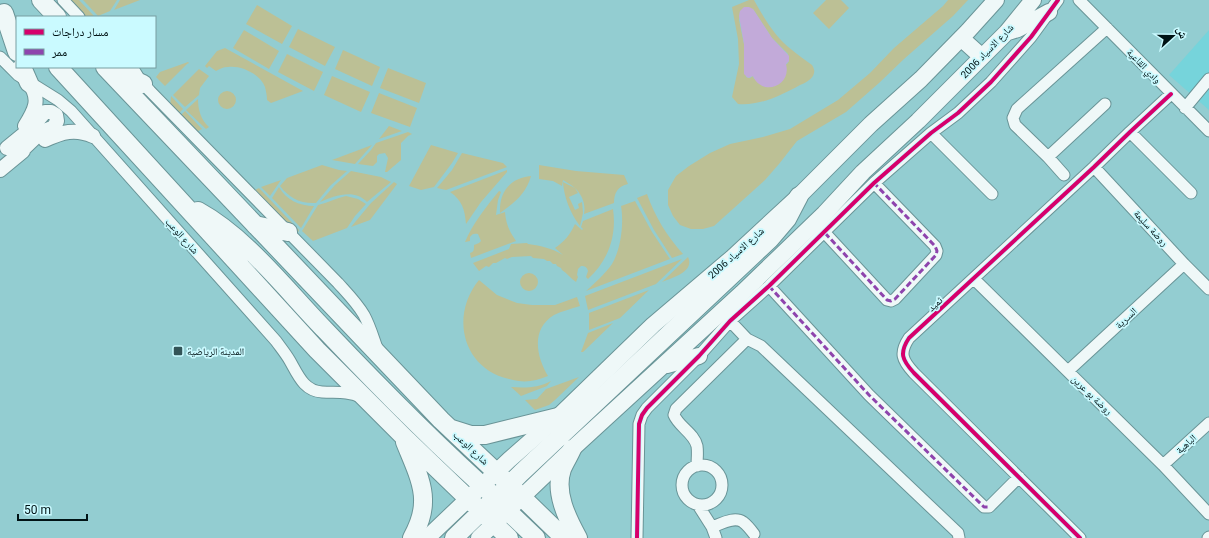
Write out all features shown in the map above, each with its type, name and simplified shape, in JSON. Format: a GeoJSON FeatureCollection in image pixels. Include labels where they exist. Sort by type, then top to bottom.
{"type":"FeatureCollection","features":[{"type":"Feature","properties":{"kind":"main road"},"geometry":{"type":"LineString","coordinates":[[41,0],[56,16]]}},
{"type":"Feature","properties":{"kind":"main road","name":"شارع الاسياد 2006"},"geometry":{"type":"LineString","coordinates":[[427,538],[496,472],[558,417],[653,325],[732,258],[799,196],[871,124],[921,79],[996,0]]}},
{"type":"Feature","properties":{"kind":"main road","name":"شارع الاسياد 2006"},"geometry":{"type":"LineString","coordinates":[[522,497],[572,449],[742,294],[824,214],[863,172],[918,121],[1007,32],[1033,0]]}},
{"type":"Feature","properties":{"kind":"main road"},"geometry":{"type":"LineString","coordinates":[[1007,32],[1018,29],[1056,3]]}},
{"type":"Feature","properties":{"kind":"main road"},"geometry":{"type":"LineString","coordinates":[[2,10],[16,24]]}},
{"type":"Feature","properties":{"kind":"main road"},"geometry":{"type":"LineString","coordinates":[[2,10],[16,49]]}},
{"type":"Feature","properties":{"kind":"main road"},"geometry":{"type":"LineString","coordinates":[[961,38],[982,57]]}},
{"type":"Feature","properties":{"kind":"main road","name":"شارع الوعب"},"geometry":{"type":"LineString","coordinates":[[59,68],[317,350],[404,437],[510,538]]}},
{"type":"Feature","properties":{"kind":"main road"},"geometry":{"type":"LineString","coordinates":[[106,68],[143,84]]}},
{"type":"Feature","properties":{"kind":"main road","name":"شارع الوعب"},"geometry":{"type":"LineString","coordinates":[[106,68],[440,420],[509,484],[564,538]]}},
{"type":"Feature","properties":{"kind":"main road"},"geometry":{"type":"LineString","coordinates":[[479,538],[488,517],[509,484],[770,239],[787,219],[799,196]]}},
{"type":"Feature","properties":{"kind":"main road"},"geometry":{"type":"LineString","coordinates":[[180,200],[221,226],[240,241],[381,388],[536,538]]}},
{"type":"Feature","properties":{"kind":"main road"},"geometry":{"type":"LineString","coordinates":[[255,225],[288,232]]}},
{"type":"Feature","properties":{"kind":"main road"},"geometry":{"type":"LineString","coordinates":[[663,366],[699,356]]}},
{"type":"Feature","properties":{"kind":"main road"},"geometry":{"type":"LineString","coordinates":[[440,420],[452,429],[478,436],[558,417]]}},
{"type":"Feature","properties":{"kind":"main road"},"geometry":{"type":"LineString","coordinates":[[404,437],[420,480],[423,496],[421,517],[412,538]]}},
{"type":"Feature","properties":{"kind":"main road"},"geometry":{"type":"LineString","coordinates":[[572,449],[562,469],[560,487],[562,502],[578,538]]}},
{"type":"Feature","properties":{"kind":"main road"},"geometry":{"type":"LineString","coordinates":[[496,472],[500,478],[501,486],[498,494],[498,501]]}},
{"type":"Feature","properties":{"kind":"main road"},"geometry":{"type":"LineString","coordinates":[[468,498],[483,493],[490,495],[498,501],[509,502],[516,501],[522,497]]}},
{"type":"Feature","properties":{"kind":"main road"},"geometry":{"type":"LineString","coordinates":[[454,538],[488,517]]}},
{"type":"Feature","properties":{"kind":"street"},"geometry":{"type":"LineString","coordinates":[[62,0],[78,16]]}},
{"type":"Feature","properties":{"kind":"street","name":"وادي القاعية"},"geometry":{"type":"LineString","coordinates":[[1079,0],[1209,131]]}},
{"type":"Feature","properties":{"kind":"street"},"geometry":{"type":"LineString","coordinates":[[637,538],[640,420],[644,411],[699,356],[730,321],[770,286],[874,183],[931,133],[958,113],[991,82],[1031,37],[1056,3]]}},
{"type":"Feature","properties":{"kind":"street"},"geometry":{"type":"LineString","coordinates":[[1064,175],[1015,125],[1013,118],[1017,110],[1107,28]]}},
{"type":"Feature","properties":{"kind":"street","name":"شارع الوعب"},"geometry":{"type":"LineString","coordinates":[[0,57],[18,75],[26,75],[65,105],[276,341],[284,351],[305,386],[321,392],[347,392],[364,398]]}},
{"type":"Feature","properties":{"kind":"street","name":"شارع الوعب"},"geometry":{"type":"LineString","coordinates":[[133,68],[143,84],[319,262],[357,305],[369,326],[380,356]]}},
{"type":"Feature","properties":{"kind":"street"},"geometry":{"type":"LineString","coordinates":[[0,170],[7,153],[34,109],[36,102],[36,95],[26,75]]}},
{"type":"Feature","properties":{"kind":"street"},"geometry":{"type":"LineString","coordinates":[[1185,108],[1209,79]]}},
{"type":"Feature","properties":{"kind":"street","name":"ثميد"},"geometry":{"type":"LineString","coordinates":[[1080,538],[906,364],[903,357],[903,351],[909,338],[1094,168],[1171,94]]}},
{"type":"Feature","properties":{"kind":"street"},"geometry":{"type":"LineString","coordinates":[[1048,157],[1105,104]]}},
{"type":"Feature","properties":{"kind":"street"},"geometry":{"type":"LineString","coordinates":[[7,153],[65,132],[78,131],[93,136]]}},
{"type":"Feature","properties":{"kind":"street"},"geometry":{"type":"LineString","coordinates":[[1130,132],[1191,193]]}},
{"type":"Feature","properties":{"kind":"street"},"geometry":{"type":"LineString","coordinates":[[931,133],[992,194]]}},
{"type":"Feature","properties":{"kind":"street","name":"روضة سليمة"},"geometry":{"type":"LineString","coordinates":[[1094,168],[1209,289]]}},
{"type":"Feature","properties":{"kind":"street"},"geometry":{"type":"LineString","coordinates":[[825,233],[886,300],[891,301],[895,299],[936,255],[937,251],[935,246],[874,183]]}},
{"type":"Feature","properties":{"kind":"street","name":"السـرية"},"geometry":{"type":"LineString","coordinates":[[1068,372],[1184,264]]}},
{"type":"Feature","properties":{"kind":"street","name":"روضة بو عرين"},"geometry":{"type":"LineString","coordinates":[[974,279],[1162,465],[1209,514]]}},
{"type":"Feature","properties":{"kind":"street"},"geometry":{"type":"LineString","coordinates":[[770,286],[869,395],[984,506],[989,507],[1019,477]]}},
{"type":"Feature","properties":{"kind":"street"},"geometry":{"type":"LineString","coordinates":[[730,321],[747,339],[761,346],[958,533],[959,538]]}},
{"type":"Feature","properties":{"kind":"street"},"geometry":{"type":"LineString","coordinates":[[697,466],[697,445],[694,439],[677,421],[674,415],[676,409],[747,339]]}},
{"type":"Feature","properties":{"kind":"street","name":"الباهية"},"geometry":{"type":"LineString","coordinates":[[1162,465],[1209,423]]}},
{"type":"Feature","properties":{"kind":"street"},"geometry":{"type":"LineString","coordinates":[[697,466],[705,466],[712,468],[718,474],[721,481],[721,489],[718,496],[713,501],[706,505],[698,505],[691,502],[686,497],[682,490],[682,482],[690,469],[697,466]]}},
{"type":"Feature","properties":{"kind":"street"},"geometry":{"type":"LineString","coordinates":[[698,505],[714,533],[727,521],[736,520],[743,522],[754,534]]}},
{"type":"Feature","properties":{"kind":"shaded area"},"geometry":{"type":"Polygon","coordinates":[[[744,7],[753,9],[772,38],[789,56],[789,61],[786,64],[787,72],[785,78],[781,83],[775,86],[763,86],[757,82],[753,76],[748,78],[744,74],[744,44],[739,16],[740,11],[744,7]]]}},
{"type":"Feature","properties":{"kind":"shaded area"},"geometry":{"type":"Polygon","coordinates":[[[1209,30],[1209,110],[1169,75],[1209,30]]]}},
{"type":"Feature","properties":{"kind":"green space"},"geometry":{"type":"Polygon","coordinates":[[[72,0],[79,0],[94,16],[83,16],[70,3],[72,0]]]}},
{"type":"Feature","properties":{"kind":"green space"},"geometry":{"type":"Polygon","coordinates":[[[83,0],[117,0],[110,11],[98,16],[83,0]]]}},
{"type":"Feature","properties":{"kind":"green space"},"geometry":{"type":"Polygon","coordinates":[[[120,0],[140,0],[114,10],[120,0]]]}},
{"type":"Feature","properties":{"kind":"green space"},"geometry":{"type":"Polygon","coordinates":[[[749,0],[754,0],[780,39],[794,52],[812,65],[814,71],[812,77],[804,83],[763,102],[738,104],[732,97],[739,64],[738,39],[732,7],[749,0]],[[753,9],[740,11],[739,20],[744,44],[746,77],[750,78],[753,76],[754,79],[787,64],[789,61],[788,54],[772,38],[753,9]]]}},
{"type":"Feature","properties":{"kind":"green space"},"geometry":{"type":"Polygon","coordinates":[[[826,0],[841,0],[849,8],[829,29],[813,13],[826,0]]]}},
{"type":"Feature","properties":{"kind":"green space"},"geometry":{"type":"Polygon","coordinates":[[[948,0],[968,0],[953,16],[846,112],[797,141],[765,180],[714,226],[703,229],[691,229],[680,225],[673,216],[668,205],[668,190],[676,176],[710,153],[730,144],[763,137],[790,129],[838,100],[870,73],[894,48],[948,0]]]}},
{"type":"Feature","properties":{"kind":"green space"},"geometry":{"type":"Polygon","coordinates":[[[257,5],[292,26],[282,44],[246,24],[257,5]]]}},
{"type":"Feature","properties":{"kind":"green space"},"geometry":{"type":"Polygon","coordinates":[[[298,29],[335,47],[325,66],[289,47],[298,29]]]}},
{"type":"Feature","properties":{"kind":"green space"},"geometry":{"type":"Polygon","coordinates":[[[244,30],[279,51],[269,69],[233,48],[244,30]]]}},
{"type":"Feature","properties":{"kind":"green space"},"geometry":{"type":"Polygon","coordinates":[[[225,48],[303,91],[271,103],[267,100],[263,82],[250,71],[239,67],[225,67],[216,71],[209,66],[207,68],[205,66],[217,51],[225,48]]]}},
{"type":"Feature","properties":{"kind":"green space"},"geometry":{"type":"Polygon","coordinates":[[[343,50],[380,67],[372,86],[335,69],[343,50]]]}},
{"type":"Feature","properties":{"kind":"green space"},"geometry":{"type":"Polygon","coordinates":[[[287,54],[323,72],[314,91],[278,72],[287,54]]]}},
{"type":"Feature","properties":{"kind":"green space"},"geometry":{"type":"Polygon","coordinates":[[[188,62],[189,63],[165,86],[156,77],[160,72],[188,62]]]}},
{"type":"Feature","properties":{"kind":"green space"},"geometry":{"type":"Polygon","coordinates":[[[388,68],[426,83],[419,103],[380,88],[388,68]]]}},
{"type":"Feature","properties":{"kind":"green space"},"geometry":{"type":"Polygon","coordinates":[[[199,69],[209,76],[200,88],[199,95],[185,107],[173,95],[199,69]]]}},
{"type":"Feature","properties":{"kind":"green space"},"geometry":{"type":"Polygon","coordinates":[[[332,76],[370,92],[361,112],[324,95],[332,76]]]}},
{"type":"Feature","properties":{"kind":"green space"},"geometry":{"type":"Polygon","coordinates":[[[223,91],[231,91],[236,96],[234,107],[231,109],[223,109],[218,104],[218,96],[223,91]]]}},
{"type":"Feature","properties":{"kind":"green space"},"geometry":{"type":"Polygon","coordinates":[[[379,93],[417,108],[410,127],[371,113],[379,93]]]}},
{"type":"Feature","properties":{"kind":"green space"},"geometry":{"type":"Polygon","coordinates":[[[171,96],[183,109],[177,115],[170,107],[171,96]]]}},
{"type":"Feature","properties":{"kind":"green space"},"geometry":{"type":"Polygon","coordinates":[[[198,99],[200,114],[209,127],[206,129],[186,110],[198,99]]]}},
{"type":"Feature","properties":{"kind":"green space"},"geometry":{"type":"Polygon","coordinates":[[[185,111],[202,129],[194,133],[179,117],[185,111]]]}},
{"type":"Feature","properties":{"kind":"green space"},"geometry":{"type":"Polygon","coordinates":[[[389,126],[402,131],[379,139],[389,126]]]}},
{"type":"Feature","properties":{"kind":"green space"},"geometry":{"type":"Polygon","coordinates":[[[408,132],[412,134],[401,143],[401,160],[387,172],[385,172],[388,158],[385,153],[377,156],[377,162],[373,166],[358,164],[376,143],[408,132]]]}},
{"type":"Feature","properties":{"kind":"green space"},"geometry":{"type":"Polygon","coordinates":[[[372,145],[355,164],[332,160],[372,145]]]}},
{"type":"Feature","properties":{"kind":"green space"},"geometry":{"type":"Polygon","coordinates":[[[431,145],[458,153],[434,187],[421,190],[409,186],[431,145]]]}},
{"type":"Feature","properties":{"kind":"green space"},"geometry":{"type":"Polygon","coordinates":[[[462,153],[503,163],[507,167],[446,190],[437,188],[452,170],[462,153]]]}},
{"type":"Feature","properties":{"kind":"green space"},"geometry":{"type":"Polygon","coordinates":[[[322,165],[347,171],[330,186],[316,203],[300,201],[291,197],[280,186],[287,178],[322,165]]]}},
{"type":"Feature","properties":{"kind":"green space"},"geometry":{"type":"Polygon","coordinates":[[[539,165],[576,171],[624,175],[628,184],[617,190],[614,203],[584,214],[583,200],[575,188],[563,180],[562,186],[553,181],[539,179],[539,165]]]}},
{"type":"Feature","properties":{"kind":"green space"},"geometry":{"type":"Polygon","coordinates":[[[507,170],[507,172],[481,202],[466,224],[465,214],[460,202],[450,192],[507,170]]]}},
{"type":"Feature","properties":{"kind":"green space"},"geometry":{"type":"Polygon","coordinates":[[[351,171],[381,177],[391,182],[367,202],[356,195],[344,194],[320,202],[335,185],[351,171]]]}},
{"type":"Feature","properties":{"kind":"green space"},"geometry":{"type":"Polygon","coordinates":[[[531,176],[523,193],[500,213],[501,199],[507,187],[517,180],[531,176]]]}},
{"type":"Feature","properties":{"kind":"green space"},"geometry":{"type":"Polygon","coordinates":[[[281,180],[270,196],[261,187],[281,180]]]}},
{"type":"Feature","properties":{"kind":"green space"},"geometry":{"type":"Polygon","coordinates":[[[394,182],[397,184],[370,220],[351,227],[371,203],[394,182]]]}},
{"type":"Feature","properties":{"kind":"green space"},"geometry":{"type":"Polygon","coordinates":[[[563,182],[575,188],[578,193],[569,197],[575,210],[579,208],[578,204],[582,202],[583,213],[580,226],[568,205],[563,182]]]}},
{"type":"Feature","properties":{"kind":"green space"},"geometry":{"type":"Polygon","coordinates":[[[279,187],[289,199],[304,205],[314,206],[301,228],[272,198],[279,187]]]}},
{"type":"Feature","properties":{"kind":"green space"},"geometry":{"type":"Polygon","coordinates":[[[259,188],[299,230],[297,235],[251,192],[259,188]]]}},
{"type":"Feature","properties":{"kind":"green space"},"geometry":{"type":"Polygon","coordinates":[[[499,191],[501,192],[498,200],[496,215],[505,212],[508,227],[516,241],[471,258],[470,253],[474,250],[474,245],[481,241],[478,234],[472,234],[470,241],[465,242],[476,222],[499,191]]]}},
{"type":"Feature","properties":{"kind":"green space"},"geometry":{"type":"Polygon","coordinates":[[[647,194],[662,226],[683,254],[672,258],[654,230],[637,198],[647,194]]]}},
{"type":"Feature","properties":{"kind":"green space"},"geometry":{"type":"Polygon","coordinates":[[[346,196],[358,199],[366,204],[347,228],[313,241],[302,231],[318,205],[346,196]]]}},
{"type":"Feature","properties":{"kind":"green space"},"geometry":{"type":"Polygon","coordinates":[[[635,201],[652,232],[670,259],[586,291],[612,264],[620,244],[622,220],[621,206],[635,201]]]}},
{"type":"Feature","properties":{"kind":"green space"},"geometry":{"type":"Polygon","coordinates":[[[613,209],[614,229],[610,247],[601,264],[588,279],[586,277],[588,271],[585,267],[581,266],[578,269],[578,277],[576,282],[556,264],[544,259],[533,258],[531,256],[505,258],[493,263],[489,267],[486,266],[479,271],[473,263],[509,249],[511,244],[527,243],[550,249],[563,255],[555,248],[567,238],[575,224],[582,230],[583,229],[581,227],[583,221],[613,209]]]}},
{"type":"Feature","properties":{"kind":"green space"},"geometry":{"type":"Polygon","coordinates":[[[688,257],[688,267],[681,274],[662,282],[688,257]]]}},
{"type":"Feature","properties":{"kind":"green space"},"geometry":{"type":"Polygon","coordinates":[[[682,259],[656,284],[588,310],[585,296],[682,259]]]}},
{"type":"Feature","properties":{"kind":"green space"},"geometry":{"type":"Polygon","coordinates":[[[529,273],[533,274],[537,278],[537,286],[533,290],[529,291],[525,290],[521,286],[520,282],[521,278],[525,274],[529,273]]]}},
{"type":"Feature","properties":{"kind":"green space"},"geometry":{"type":"Polygon","coordinates":[[[479,280],[497,295],[517,303],[532,305],[555,305],[577,297],[580,306],[554,315],[547,321],[539,335],[539,352],[548,376],[538,380],[528,381],[509,379],[493,373],[480,364],[471,352],[463,324],[465,309],[470,294],[479,280]]]}},
{"type":"Feature","properties":{"kind":"green space"},"geometry":{"type":"Polygon","coordinates":[[[649,290],[620,318],[589,330],[589,313],[649,290]]]}},
{"type":"Feature","properties":{"kind":"green space"},"geometry":{"type":"Polygon","coordinates":[[[613,323],[583,352],[581,352],[588,333],[613,323]]]}},
{"type":"Feature","properties":{"kind":"green space"},"geometry":{"type":"Polygon","coordinates":[[[579,377],[549,405],[535,410],[525,400],[537,399],[546,389],[579,377]]]}},
{"type":"Feature","properties":{"kind":"green space"},"geometry":{"type":"Polygon","coordinates":[[[551,381],[547,386],[521,396],[511,387],[531,387],[551,381]]]}},
{"type":"Feature","properties":{"kind":"marked path"},"geometry":{"type":"LineString","coordinates":[[825,233],[887,300],[891,301],[895,299],[936,255],[937,251],[935,246],[874,183]]}},
{"type":"Feature","properties":{"kind":"marked path"},"geometry":{"type":"LineString","coordinates":[[769,286],[869,395],[984,507],[989,507]]}},
{"type":"Feature","properties":{"kind":"cycle path"},"geometry":{"type":"LineString","coordinates":[[637,538],[639,424],[642,415],[647,408],[699,356],[730,321],[769,286],[874,183],[931,133],[958,113],[991,82],[1031,37],[1058,0]]}},
{"type":"Feature","properties":{"kind":"cycle path"},"geometry":{"type":"LineString","coordinates":[[1080,538],[914,373],[907,364],[903,356],[903,352],[909,338],[1171,94]]}},
{"type":"Feature","properties":{"kind":"place","name":"المدينة الرياضية"},"geometry":{"type":"Point","coordinates":[178,351]}}]}
